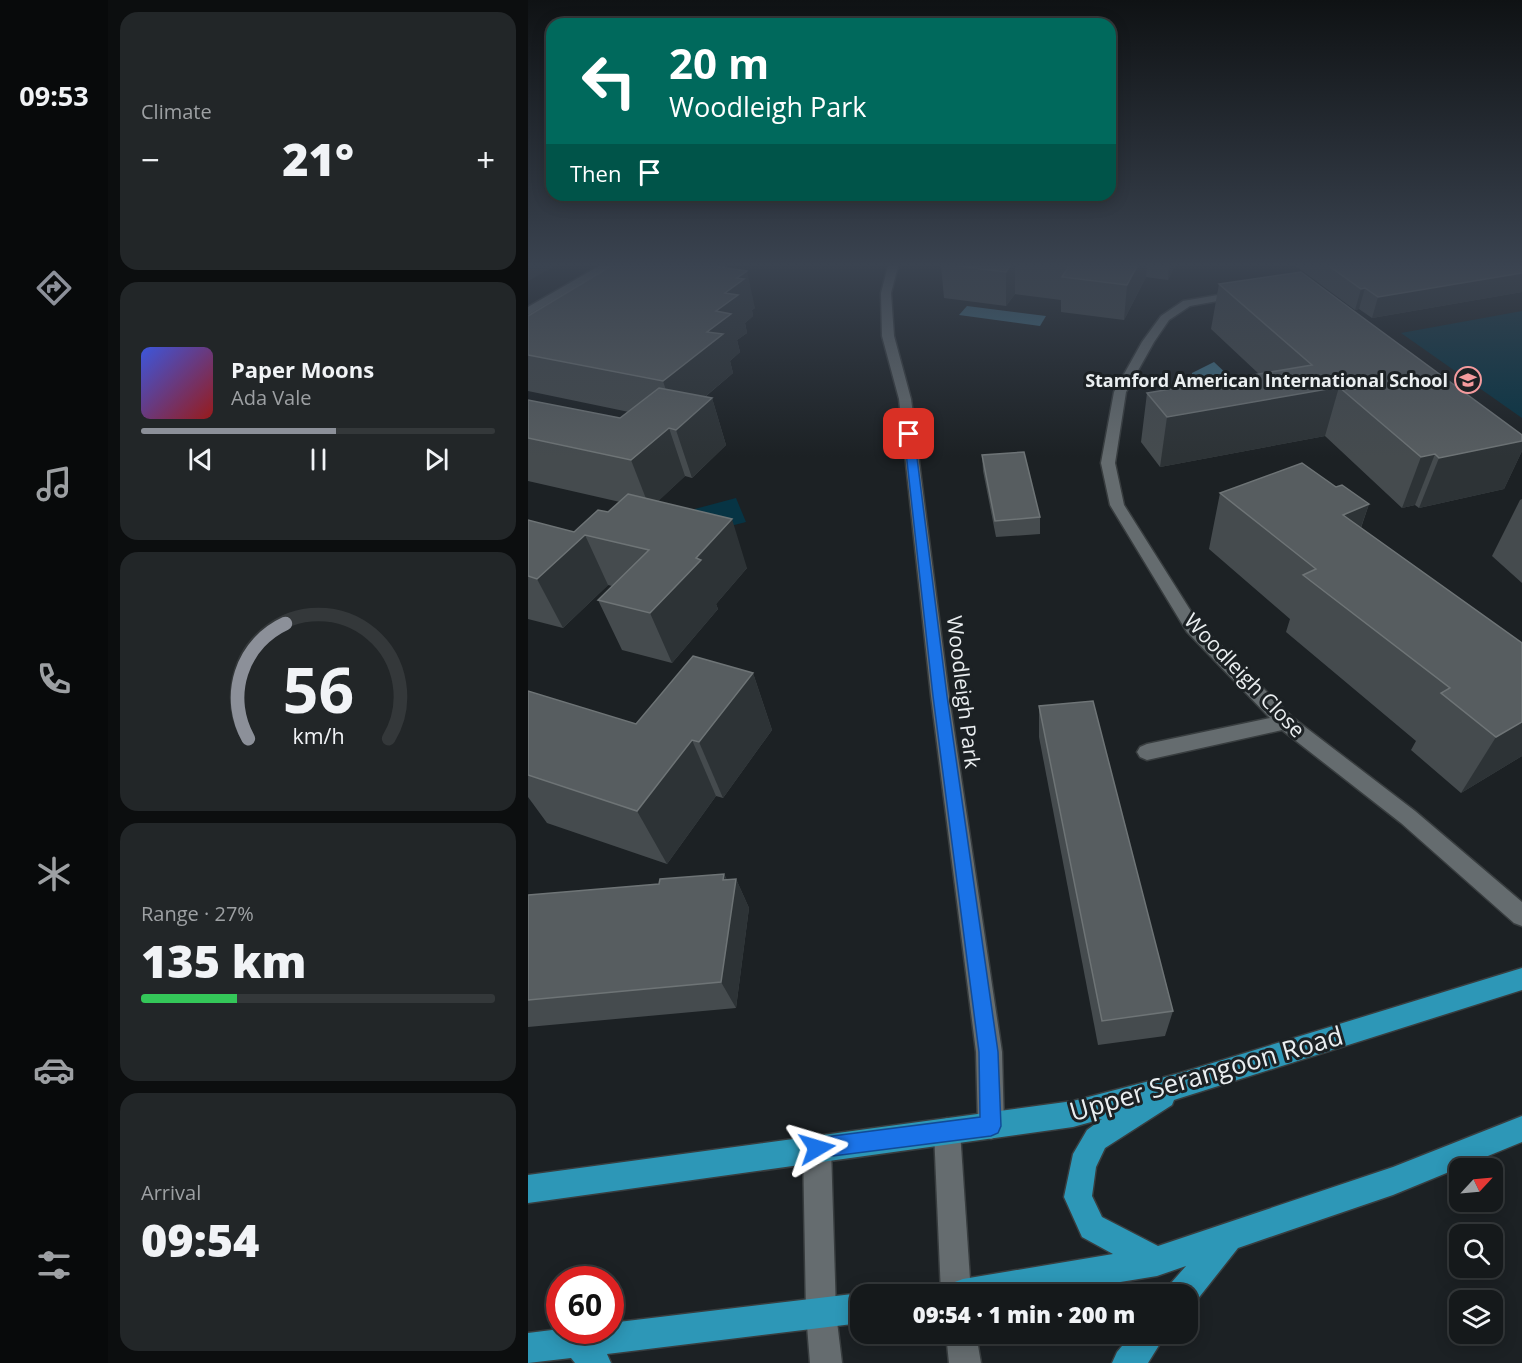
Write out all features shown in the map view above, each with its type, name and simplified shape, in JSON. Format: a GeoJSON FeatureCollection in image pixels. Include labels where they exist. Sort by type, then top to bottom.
{"type":"FeatureCollection","features":[{"type":"Feature","properties":{"kind":"main road","name":"Upper Serangoon Road"},"geometry":{"type":"LineString","coordinates":[[528,1189],[1073,1114],[1180,1086],[1522,979]]}},
{"type":"Feature","properties":{"kind":"main road"},"geometry":{"type":"LineString","coordinates":[[1157,1261],[1092,1227],[1078,1197],[1083,1164],[1096,1139],[1180,1086]]}},
{"type":"Feature","properties":{"kind":"main road"},"geometry":{"type":"LineString","coordinates":[[1022,1284],[1157,1261],[1393,1181],[1522,1129]]}},
{"type":"Feature","properties":{"kind":"main road"},"geometry":{"type":"LineString","coordinates":[[1190,1284],[1230,1235]]}},
{"type":"Feature","properties":{"kind":"main road"},"geometry":{"type":"LineString","coordinates":[[528,1348],[586,1353],[821,1312],[850,1309]]}},
{"type":"Feature","properties":{"kind":"main road"},"geometry":{"type":"LineString","coordinates":[[1128,1363],[1143,1344]]}},
{"type":"Feature","properties":{"kind":"street","name":"Woodleigh Park"},"geometry":{"type":"LineString","coordinates":[[888,330],[906,411],[940,696],[989,1052],[991,1126]]}},
{"type":"Feature","properties":{"kind":"street","name":"Woodleigh Close"},"geometry":{"type":"LineString","coordinates":[[1158,330],[1120,392],[1108,463],[1117,506],[1192,628],[1285,722],[1408,817],[1522,916]]}},
{"type":"Feature","properties":{"kind":"street"},"geometry":{"type":"LineString","coordinates":[[1147,752],[1285,722]]}},
{"type":"Feature","properties":{"kind":"street"},"geometry":{"type":"LineString","coordinates":[[947,1131],[955,1284]]}},
{"type":"Feature","properties":{"kind":"street"},"geometry":{"type":"LineString","coordinates":[[817,1148],[821,1312],[826,1363]]}},
{"type":"Feature","properties":{"kind":"street"},"geometry":{"type":"LineString","coordinates":[[962,1344],[965,1363]]}},
{"type":"Feature","properties":{"kind":"shaded area"},"geometry":{"type":"Polygon","coordinates":[[[1420,330],[1522,330],[1522,418],[1401,333],[1420,330]]]}},
{"type":"Feature","properties":{"kind":"shaded area"},"geometry":{"type":"Polygon","coordinates":[[[1214,362],[1268,413],[1206,396],[1192,384],[1192,373],[1214,362]]]}},
{"type":"Feature","properties":{"kind":"shaded area"},"geometry":{"type":"Polygon","coordinates":[[[736,498],[746,522],[699,534],[691,510],[736,498]]]}},
{"type":"Feature","properties":{"kind":"building"},"geometry":{"type":"Polygon","coordinates":[[[528,330],[710,330],[707,332],[723,334],[663,381],[528,355],[528,330]]]}},
{"type":"Feature","properties":{"kind":"building"},"geometry":{"type":"Polygon","coordinates":[[[1271,330],[1379,330],[1522,435],[1522,441],[1439,458],[1435,454],[1421,457],[1339,387],[1167,417],[1147,393],[1312,365],[1271,330]]]}},
{"type":"Feature","properties":{"kind":"building"},"geometry":{"type":"Polygon","coordinates":[[[659,388],[712,398],[676,430],[669,428],[631,460],[528,438],[528,400],[620,418],[659,388]]]}},
{"type":"Feature","properties":{"kind":"building"},"geometry":{"type":"Polygon","coordinates":[[[1024,452],[1040,517],[995,521],[982,455],[1024,452]]]}},
{"type":"Feature","properties":{"kind":"building"},"geometry":{"type":"Polygon","coordinates":[[[1302,463],[1336,487],[1342,485],[1369,504],[1343,515],[1522,643],[1522,722],[1496,737],[1441,693],[1450,688],[1303,575],[1316,569],[1220,493],[1302,463]]]}},
{"type":"Feature","properties":{"kind":"building"},"geometry":{"type":"Polygon","coordinates":[[[628,494],[732,519],[696,558],[701,560],[650,613],[598,600],[649,550],[585,535],[537,579],[528,576],[528,520],[574,532],[598,510],[608,512],[628,494]]]}},
{"type":"Feature","properties":{"kind":"building"},"geometry":{"type":"Polygon","coordinates":[[[693,656],[753,673],[699,742],[692,740],[637,811],[528,775],[528,691],[636,724],[693,656]]]}},
{"type":"Feature","properties":{"kind":"building"},"geometry":{"type":"Polygon","coordinates":[[[1093,701],[1173,1011],[1102,1021],[1039,706],[1093,701]]]}},
{"type":"Feature","properties":{"kind":"building"},"geometry":{"type":"Polygon","coordinates":[[[724,874],[723,880],[736,879],[721,982],[528,1000],[528,895],[659,884],[660,879],[724,874]]]}},
{"type":"Feature","properties":{"kind":"place","name":"Stamford American International School"},"geometry":{"type":"Point","coordinates":[1468,380]}},
{"type":"Feature","properties":{"kind":"route"},"geometry":{"type":"LineString","coordinates":[[817,1148],[991,1126],[989,1052],[940,696],[909,434]]}}]}
